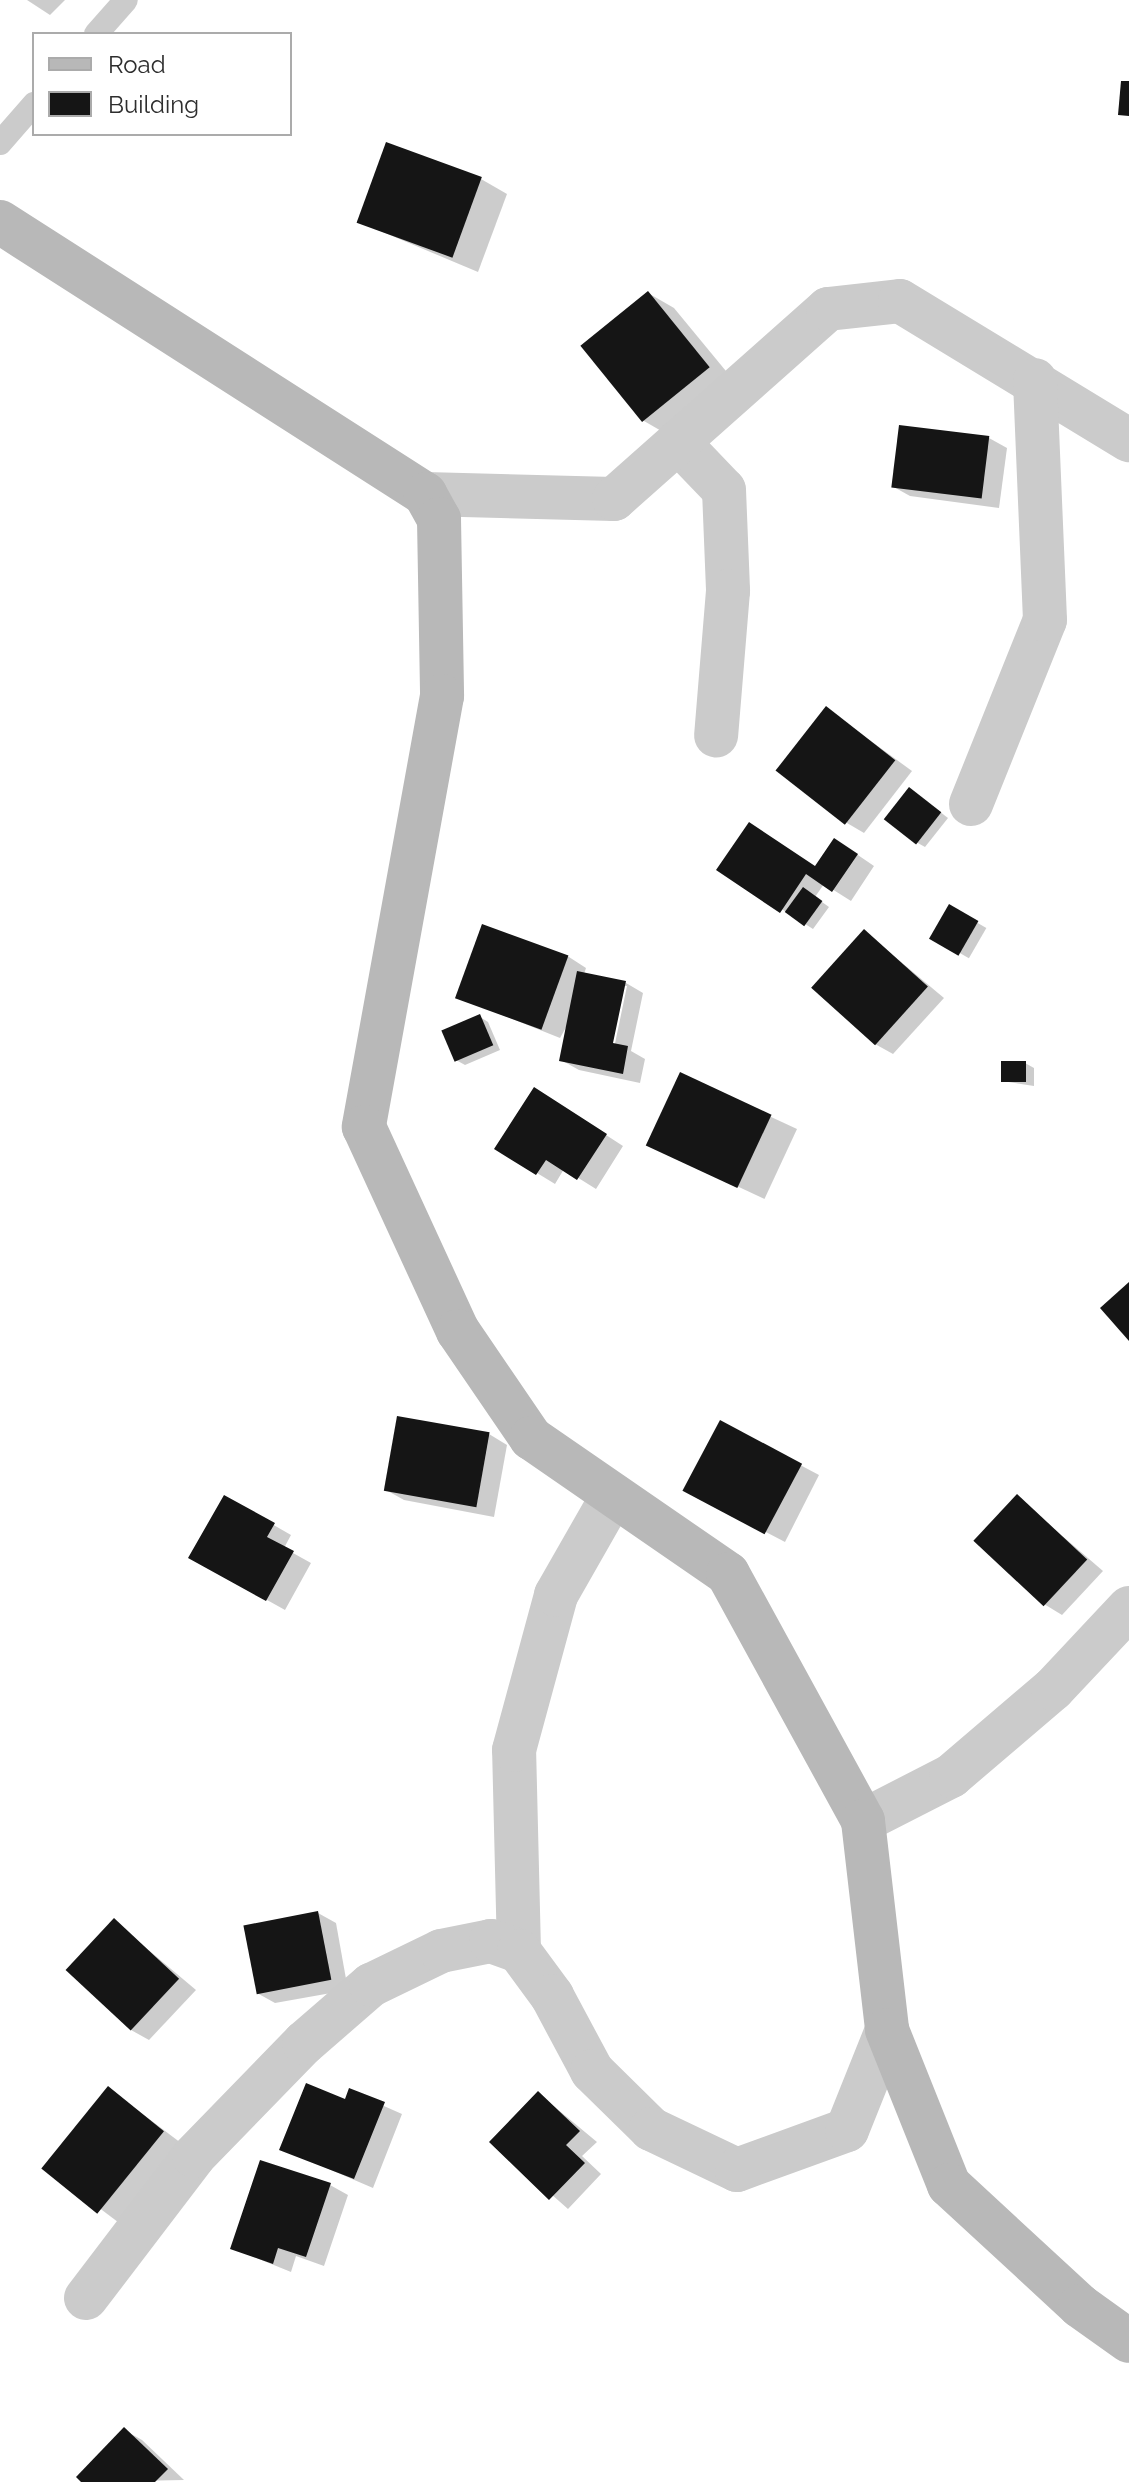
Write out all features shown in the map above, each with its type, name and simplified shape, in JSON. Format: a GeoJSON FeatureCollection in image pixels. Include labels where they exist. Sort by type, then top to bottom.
{"type":"FeatureCollection","features":[{"type":"Feature","properties":{"kind":"street"},"geometry":{"type":"LineString","coordinates":[[0,222],[425,494],[439,519],[442,696],[364,1127],[458,1331],[531,1438],[728,1574],[863,1821],[887,2030],[949,2185],[1080,2306],[1129,2341]]}},
{"type":"Feature","properties":{"kind":"street"},"geometry":{"type":"LineString","coordinates":[[425,494],[614,499],[828,309],[900,301],[1035,380],[1129,440]]}},
{"type":"Feature","properties":{"kind":"street"},"geometry":{"type":"LineString","coordinates":[[971,804],[1045,620],[1035,380]]}},
{"type":"Feature","properties":{"kind":"street"},"geometry":{"type":"LineString","coordinates":[[678,442],[724,490],[728,591],[716,736]]}},
{"type":"Feature","properties":{"kind":"street"},"geometry":{"type":"LineString","coordinates":[[519,1951],[514,1750],[556,1595],[613,1495]]}},
{"type":"Feature","properties":{"kind":"street"},"geometry":{"type":"LineString","coordinates":[[863,1821],[951,1776],[1053,1689],[1129,1608]]}},
{"type":"Feature","properties":{"kind":"street"},"geometry":{"type":"LineString","coordinates":[[86,2298],[194,2156],[304,2043],[371,1985],[411,1963],[468,1944],[491,1941],[519,1951],[552,1996],[592,2071],[651,2129],[737,2170],[847,2130],[887,2030]]}},
{"type":"Feature","properties":{"kind":"lane"},"geometry":{"type":"LineString","coordinates":[[98,32],[126,0]]}},
{"type":"Feature","properties":{"kind":"lane"},"geometry":{"type":"LineString","coordinates":[[0,143],[32,106]]}},
{"type":"Feature","properties":{"kind":"building"},"geometry":{"type":"Polygon","coordinates":[[[1121,81],[1129,81],[1129,116],[1118,115],[1121,81]]]}},
{"type":"Feature","properties":{"kind":"building"},"geometry":{"type":"Polygon","coordinates":[[[386,142],[482,177],[452,258],[357,223],[386,142]]]}},
{"type":"Feature","properties":{"kind":"building"},"geometry":{"type":"Polygon","coordinates":[[[648,291],[710,367],[642,422],[580,346],[648,291]]]}},
{"type":"Feature","properties":{"kind":"building"},"geometry":{"type":"Polygon","coordinates":[[[899,425],[989,436],[982,499],[891,488],[899,425]]]}},
{"type":"Feature","properties":{"kind":"building"},"geometry":{"type":"Polygon","coordinates":[[[826,706],[895,760],[845,825],[776,771],[826,706]]]}},
{"type":"Feature","properties":{"kind":"building"},"geometry":{"type":"Polygon","coordinates":[[[909,787],[941,812],[916,845],[884,819],[909,787]]]}},
{"type":"Feature","properties":{"kind":"building"},"geometry":{"type":"Polygon","coordinates":[[[749,822],[815,866],[834,838],[858,854],[832,892],[806,874],[780,913],[716,870],[749,822]]]}},
{"type":"Feature","properties":{"kind":"building"},"geometry":{"type":"Polygon","coordinates":[[[803,887],[822,901],[804,926],[785,912],[803,887]]]}},
{"type":"Feature","properties":{"kind":"building"},"geometry":{"type":"Polygon","coordinates":[[[949,904],[978,921],[958,956],[929,939],[949,904]]]}},
{"type":"Feature","properties":{"kind":"building"},"geometry":{"type":"Polygon","coordinates":[[[482,924],[568,955],[541,1030],[455,998],[482,924]]]}},
{"type":"Feature","properties":{"kind":"building"},"geometry":{"type":"Polygon","coordinates":[[[864,929],[928,987],[875,1045],[811,988],[864,929]]]}},
{"type":"Feature","properties":{"kind":"building"},"geometry":{"type":"Polygon","coordinates":[[[577,971],[626,981],[613,1043],[628,1046],[623,1074],[559,1061],[577,971]]]}},
{"type":"Feature","properties":{"kind":"building"},"geometry":{"type":"Polygon","coordinates":[[[480,1014],[493,1045],[455,1062],[441,1030],[480,1014]]]}},
{"type":"Feature","properties":{"kind":"building"},"geometry":{"type":"Polygon","coordinates":[[[1001,1061],[1026,1061],[1026,1082],[1001,1082],[1001,1061]]]}},
{"type":"Feature","properties":{"kind":"building"},"geometry":{"type":"Polygon","coordinates":[[[680,1072],[772,1115],[737,1188],[646,1145],[680,1072]]]}},
{"type":"Feature","properties":{"kind":"building"},"geometry":{"type":"Polygon","coordinates":[[[534,1087],[607,1134],[577,1180],[546,1160],[536,1175],[494,1149],[534,1087]]]}},
{"type":"Feature","properties":{"kind":"building"},"geometry":{"type":"Polygon","coordinates":[[[1129,1282],[1129,1341],[1100,1308],[1129,1282]]]}},
{"type":"Feature","properties":{"kind":"building"},"geometry":{"type":"Polygon","coordinates":[[[397,1416],[490,1432],[476,1507],[384,1491],[397,1416]]]}},
{"type":"Feature","properties":{"kind":"building"},"geometry":{"type":"Polygon","coordinates":[[[720,1420],[802,1464],[765,1534],[682,1491],[720,1420]]]}},
{"type":"Feature","properties":{"kind":"building"},"geometry":{"type":"Polygon","coordinates":[[[1017,1494],[1087,1559],[1044,1606],[973,1541],[1017,1494]]]}},
{"type":"Feature","properties":{"kind":"building"},"geometry":{"type":"Polygon","coordinates":[[[224,1495],[275,1523],[267,1537],[294,1551],[266,1601],[188,1558],[224,1495]]]}},
{"type":"Feature","properties":{"kind":"building"},"geometry":{"type":"Polygon","coordinates":[[[318,1911],[331,1980],[257,1994],[243,1926],[318,1911]]]}},
{"type":"Feature","properties":{"kind":"building"},"geometry":{"type":"Polygon","coordinates":[[[114,1918],[179,1979],[131,2031],[66,1970],[114,1918]]]}},
{"type":"Feature","properties":{"kind":"building"},"geometry":{"type":"Polygon","coordinates":[[[306,2083],[345,2099],[349,2088],[385,2102],[354,2179],[279,2150],[306,2083]]]}},
{"type":"Feature","properties":{"kind":"building"},"geometry":{"type":"Polygon","coordinates":[[[108,2086],[164,2131],[97,2214],[41,2168],[108,2086]]]}},
{"type":"Feature","properties":{"kind":"building"},"geometry":{"type":"Polygon","coordinates":[[[538,2091],[580,2131],[566,2145],[585,2163],[549,2200],[489,2142],[538,2091]]]}},
{"type":"Feature","properties":{"kind":"building"},"geometry":{"type":"Polygon","coordinates":[[[260,2160],[331,2183],[306,2257],[278,2248],[273,2264],[230,2249],[260,2160]]]}},
{"type":"Feature","properties":{"kind":"building"},"geometry":{"type":"Polygon","coordinates":[[[124,2427],[168,2469],[155,2482],[81,2482],[76,2477],[124,2427]]]}}]}
